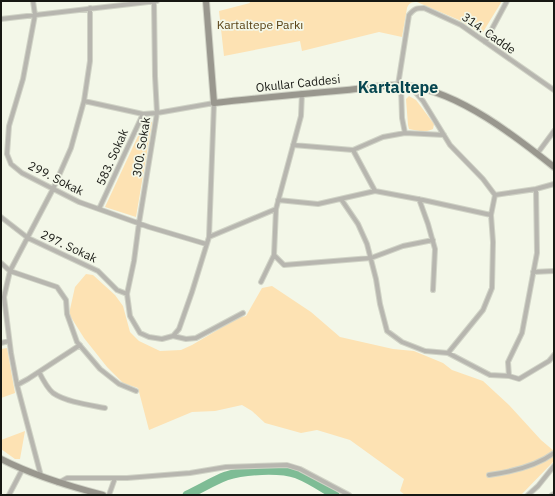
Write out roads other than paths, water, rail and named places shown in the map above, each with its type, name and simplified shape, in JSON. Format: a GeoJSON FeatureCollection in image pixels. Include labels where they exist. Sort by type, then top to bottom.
{"type":"FeatureCollection","features":[{"type":"Feature","properties":{"kind":"street","name":"299. Sokak"},"geometry":{"type":"LineString","coordinates":[[33,1],[35,15],[23,79],[9,126],[7,154],[11,164],[22,173],[79,202],[206,244]]}},
{"type":"Feature","properties":{"kind":"street"},"geometry":{"type":"LineString","coordinates":[[1,19],[157,1]]}},
{"type":"Feature","properties":{"kind":"street"},"geometry":{"type":"LineString","coordinates":[[173,336],[179,329],[209,237],[214,103],[206,1]]}},
{"type":"Feature","properties":{"kind":"street"},"geometry":{"type":"LineString","coordinates":[[485,42],[507,1]]}},
{"type":"Feature","properties":{"kind":"street","name":"300. Sokak"},"geometry":{"type":"LineString","coordinates":[[154,2],[154,76],[157,114],[134,261],[127,294],[130,316],[140,332],[149,338],[162,339],[173,336],[186,339],[196,338],[243,314]]}},
{"type":"Feature","properties":{"kind":"street"},"geometry":{"type":"LineString","coordinates":[[41,477],[16,385],[3,293],[10,271],[53,189],[71,148],[84,101],[90,61],[90,8]]}},
{"type":"Feature","properties":{"kind":"street","name":"314. Cadde"},"geometry":{"type":"LineString","coordinates":[[400,86],[409,16],[413,10],[424,8],[453,20],[554,90]]}},
{"type":"Feature","properties":{"kind":"street"},"geometry":{"type":"LineString","coordinates":[[400,86],[402,118],[405,133]]}},
{"type":"Feature","properties":{"kind":"street"},"geometry":{"type":"LineString","coordinates":[[410,86],[423,101],[450,145],[483,179],[495,195],[492,215],[492,288],[483,310],[448,354]]}},
{"type":"Feature","properties":{"kind":"street","name":"Okullar Caddesi"},"geometry":{"type":"LineString","coordinates":[[214,103],[302,93],[410,86],[452,99],[512,135],[554,167]]}},
{"type":"Feature","properties":{"kind":"street"},"geometry":{"type":"LineString","coordinates":[[261,282],[274,255],[276,209],[301,116],[302,93]]}},
{"type":"Feature","properties":{"kind":"street"},"geometry":{"type":"LineString","coordinates":[[84,101],[143,114],[157,114],[214,103]]}},
{"type":"Feature","properties":{"kind":"street","name":"583. Sokak"},"geometry":{"type":"LineString","coordinates":[[99,209],[143,114]]}},
{"type":"Feature","properties":{"kind":"street"},"geometry":{"type":"LineString","coordinates":[[537,154],[554,131]]}},
{"type":"Feature","properties":{"kind":"street"},"geometry":{"type":"LineString","coordinates":[[294,145],[353,150],[382,137],[405,133],[444,135]]}},
{"type":"Feature","properties":{"kind":"street"},"geometry":{"type":"LineString","coordinates":[[353,150],[375,191]]}},
{"type":"Feature","properties":{"kind":"street"},"geometry":{"type":"LineString","coordinates":[[495,195],[536,189],[554,184]]}},
{"type":"Feature","properties":{"kind":"street"},"geometry":{"type":"LineString","coordinates":[[509,376],[508,362],[522,333],[537,253],[536,189]]}},
{"type":"Feature","properties":{"kind":"street"},"geometry":{"type":"LineString","coordinates":[[278,200],[318,204],[375,191],[492,215]]}},
{"type":"Feature","properties":{"kind":"street"},"geometry":{"type":"LineString","coordinates":[[341,199],[358,224],[371,258],[380,304],[388,331],[402,342],[424,351],[448,354],[490,375],[509,376],[519,379],[549,361],[554,355]]}},
{"type":"Feature","properties":{"kind":"street"},"geometry":{"type":"LineString","coordinates":[[419,199],[435,250],[433,290]]}},
{"type":"Feature","properties":{"kind":"street"},"geometry":{"type":"LineString","coordinates":[[209,237],[276,209]]}},
{"type":"Feature","properties":{"kind":"street","name":"297. Sokak"},"geometry":{"type":"LineString","coordinates":[[1,217],[28,238],[98,271],[117,290],[127,294]]}},
{"type":"Feature","properties":{"kind":"street"},"geometry":{"type":"LineString","coordinates":[[274,255],[284,265],[371,258],[403,246],[432,240]]}},
{"type":"Feature","properties":{"kind":"street"},"geometry":{"type":"LineString","coordinates":[[1,263],[10,271],[57,287],[66,300],[67,314],[77,342],[100,369],[119,384],[136,391]]}},
{"type":"Feature","properties":{"kind":"street"},"geometry":{"type":"LineString","coordinates":[[533,272],[554,271]]}},
{"type":"Feature","properties":{"kind":"street"},"geometry":{"type":"LineString","coordinates":[[1,343],[9,341]]}},
{"type":"Feature","properties":{"kind":"street"},"geometry":{"type":"LineString","coordinates":[[16,385],[80,345]]}},
{"type":"Feature","properties":{"kind":"street"},"geometry":{"type":"LineString","coordinates":[[38,372],[47,387],[54,394],[71,400],[105,408]]}},
{"type":"Feature","properties":{"kind":"street"},"geometry":{"type":"LineString","coordinates":[[489,476],[511,472],[554,454]]}},
{"type":"Feature","properties":{"kind":"street"},"geometry":{"type":"LineString","coordinates":[[1,460],[22,470],[87,495]]}},
{"type":"Feature","properties":{"kind":"street"},"geometry":{"type":"LineString","coordinates":[[58,483],[68,478],[115,478],[190,473],[226,467],[287,465],[300,469],[349,495]]}},
{"type":"Feature","properties":{"kind":"street"},"geometry":{"type":"LineString","coordinates":[[528,495],[538,486],[554,466]]}},
{"type":"Feature","properties":{"kind":"street"},"geometry":{"type":"LineString","coordinates":[[9,495],[22,470]]}},
{"type":"Feature","properties":{"kind":"street"},"geometry":{"type":"LineString","coordinates":[[109,495],[115,478]]}},
{"type":"Feature","properties":{"kind":"street"},"geometry":{"type":"LineString","coordinates":[[66,486],[103,495]]}},
{"type":"Feature","properties":{"kind":"waterway"},"geometry":{"type":"LineString","coordinates":[[187,495],[226,476],[252,471],[272,470],[297,474],[335,495]]}},
{"type":"Feature","properties":{"kind":"district","name":"Kartaltepe"},"geometry":{"type":"Point","coordinates":[398,87]}},
{"type":"Feature","properties":{"kind":"park label","name":"Kartaltepe Parkı"},"geometry":{"type":"Point","coordinates":[260,24]}}]}
